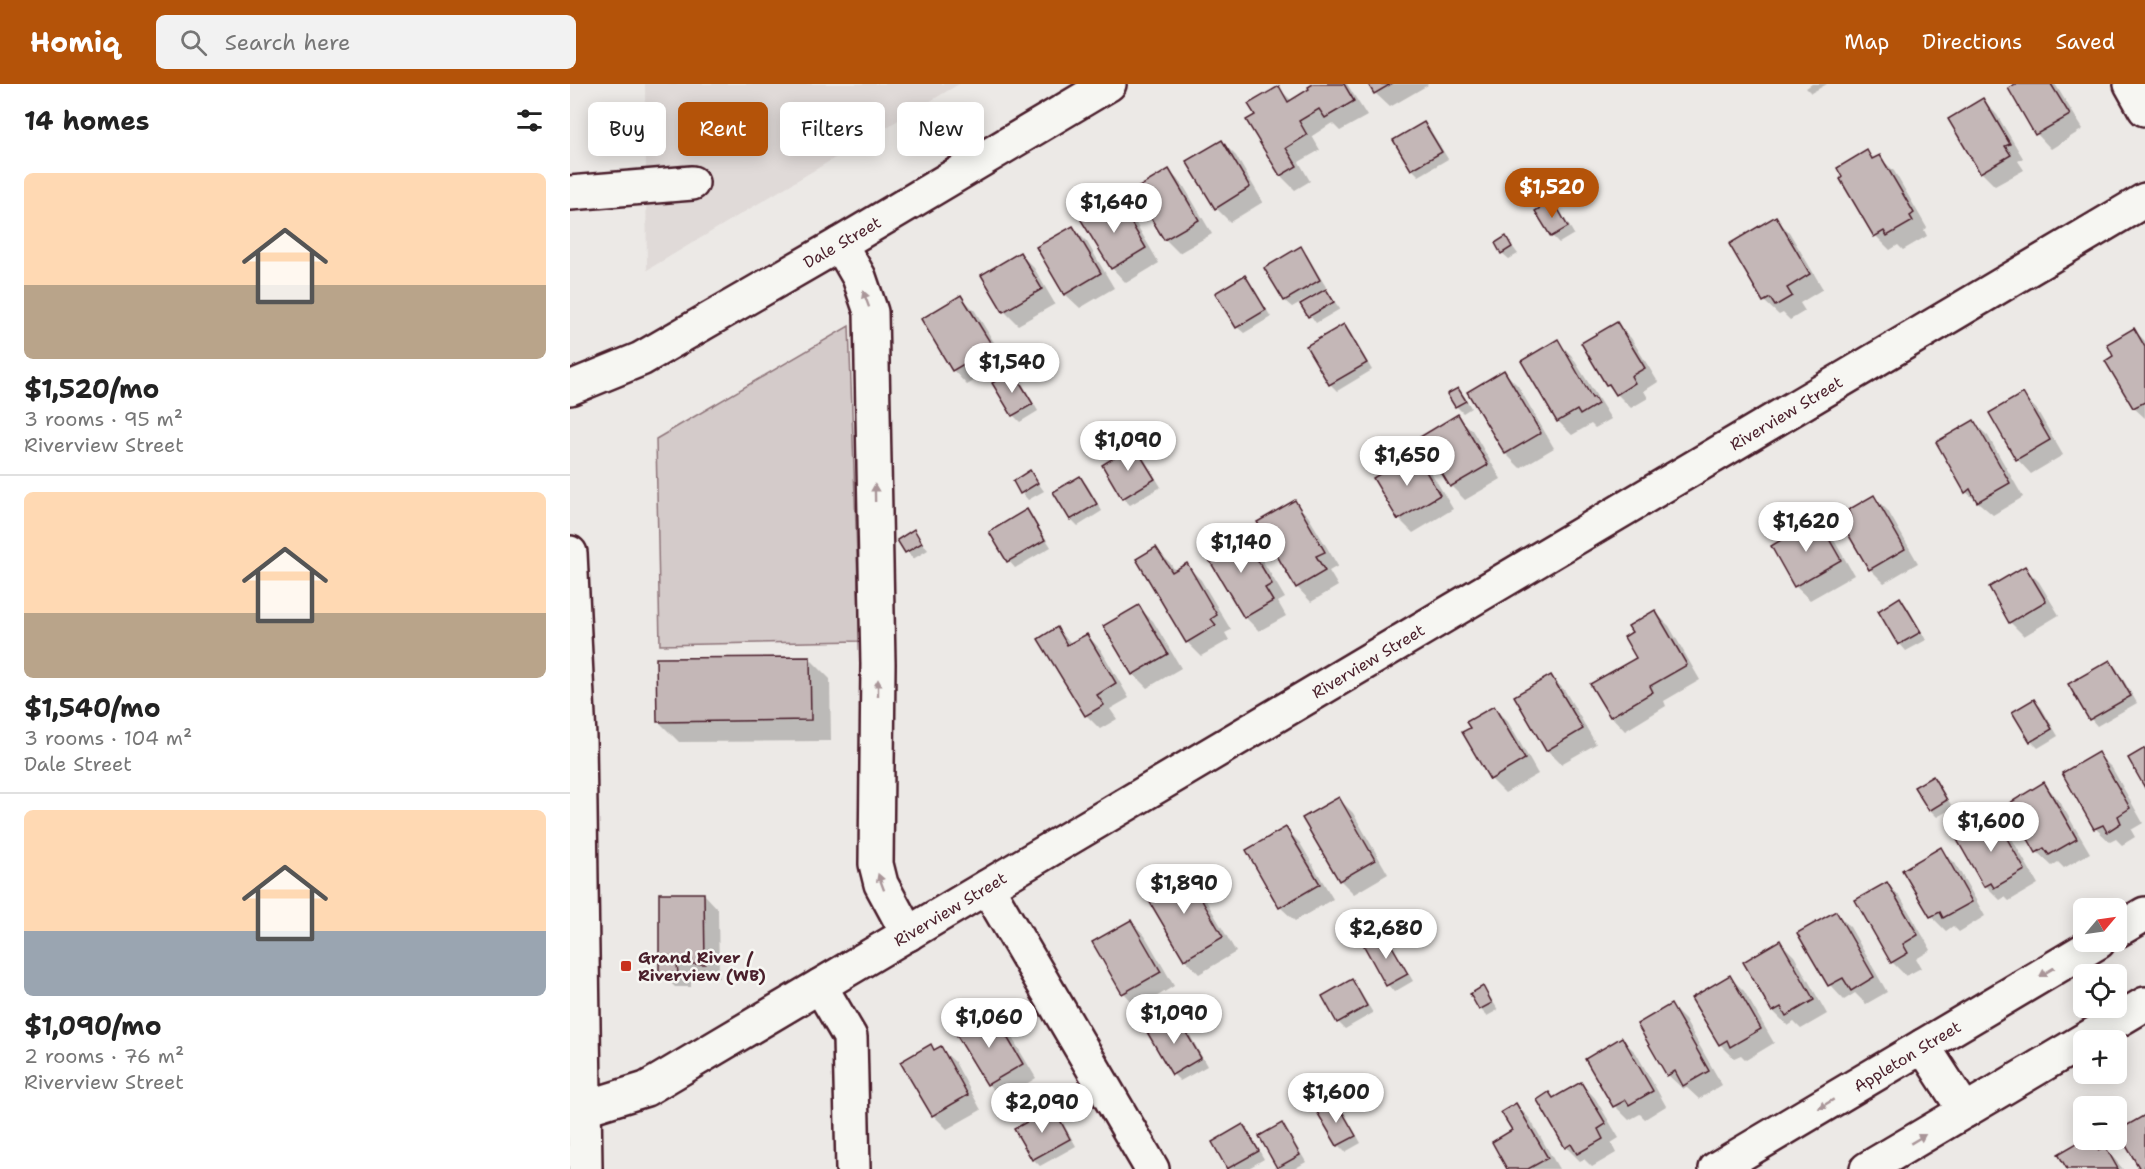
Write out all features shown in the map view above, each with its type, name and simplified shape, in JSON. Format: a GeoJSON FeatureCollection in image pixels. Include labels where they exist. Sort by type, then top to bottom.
{"type":"FeatureCollection","features":[{"type":"Feature","properties":{"kind":"street","name":"Dale Street"},"geometry":{"type":"LineString","coordinates":[[570,388],[641,359],[1109,84]]}},
{"type":"Feature","properties":{"kind":"street"},"geometry":{"type":"LineString","coordinates":[[2131,84],[2145,109]]}},
{"type":"Feature","properties":{"kind":"street"},"geometry":{"type":"LineString","coordinates":[[570,194],[692,183]]}},
{"type":"Feature","properties":{"kind":"street","name":"Riverview Street"},"geometry":{"type":"LineString","coordinates":[[581,1141],[646,1089],[2145,201]]}},
{"type":"Feature","properties":{"kind":"street"},"geometry":{"type":"LineString","coordinates":[[840,244],[859,277],[871,312],[878,664],[876,864],[881,884],[908,934]]}},
{"type":"Feature","properties":{"kind":"street"},"geometry":{"type":"LineString","coordinates":[[570,553],[579,738],[581,1141]]}},
{"type":"Feature","properties":{"kind":"street"},"geometry":{"type":"LineString","coordinates":[[987,887],[1152,1169]]}},
{"type":"Feature","properties":{"kind":"street"},"geometry":{"type":"LineString","coordinates":[[2127,925],[2145,914]]}},
{"type":"Feature","properties":{"kind":"street","name":"Appleton Street"},"geometry":{"type":"LineString","coordinates":[[1716,1169],[2081,952]]}},
{"type":"Feature","properties":{"kind":"street"},"geometry":{"type":"LineString","coordinates":[[820,986],[850,1037],[853,1169]]}},
{"type":"Feature","properties":{"kind":"street"},"geometry":{"type":"LineString","coordinates":[[1867,1169],[2145,1004]]}},
{"type":"Feature","properties":{"kind":"street"},"geometry":{"type":"LineString","coordinates":[[1923,1046],[1965,1111]]}},
{"type":"Feature","properties":{"kind":"shaded area"},"geometry":{"type":"Polygon","coordinates":[[[645,84],[959,84],[929,102],[897,102],[897,121],[885,128],[885,102],[780,102],[780,156],[838,156],[647,270],[646,156],[666,156],[666,102],[645,102],[645,84]]]}},
{"type":"Feature","properties":{"kind":"shaded area"},"geometry":{"type":"Polygon","coordinates":[[[849,326],[860,641],[660,645],[656,439],[849,326]]]}},
{"type":"Feature","properties":{"kind":"building"},"geometry":{"type":"Polygon","coordinates":[[[1313,84],[1344,84],[1354,101],[1325,118],[1319,109],[1299,121],[1307,135],[1286,148],[1297,166],[1280,176],[1246,120],[1255,115],[1248,104],[1279,86],[1288,102],[1313,84]]]}},
{"type":"Feature","properties":{"kind":"building"},"geometry":{"type":"Polygon","coordinates":[[[1368,84],[1391,84],[1374,94],[1368,84]]]}},
{"type":"Feature","properties":{"kind":"building"},"geometry":{"type":"Polygon","coordinates":[[[2015,84],[2051,84],[2070,115],[2035,135],[2008,88],[2015,84]]]}},
{"type":"Feature","properties":{"kind":"building"},"geometry":{"type":"Polygon","coordinates":[[[1983,98],[2010,144],[2005,146],[2011,155],[1980,173],[1948,119],[1983,98]]]}},
{"type":"Feature","properties":{"kind":"building"},"geometry":{"type":"Polygon","coordinates":[[[1424,122],[1442,152],[1411,170],[1393,140],[1424,122]]]}},
{"type":"Feature","properties":{"kind":"building"},"geometry":{"type":"Polygon","coordinates":[[[1222,140],[1250,187],[1215,209],[1186,161],[1222,140]]]}},
{"type":"Feature","properties":{"kind":"building"},"geometry":{"type":"Polygon","coordinates":[[[1867,150],[1872,159],[1880,155],[1914,213],[1910,216],[1913,221],[1887,236],[1884,231],[1874,237],[1840,179],[1842,177],[1837,168],[1867,150]]]}},
{"type":"Feature","properties":{"kind":"building"},"geometry":{"type":"Polygon","coordinates":[[[1169,169],[1199,220],[1164,240],[1134,190],[1169,169]]]}},
{"type":"Feature","properties":{"kind":"building"},"geometry":{"type":"Polygon","coordinates":[[[1117,199],[1146,248],[1111,269],[1081,220],[1117,199]]]}},
{"type":"Feature","properties":{"kind":"building"},"geometry":{"type":"Polygon","coordinates":[[[1553,200],[1568,227],[1551,237],[1535,211],[1553,200]]]}},
{"type":"Feature","properties":{"kind":"building"},"geometry":{"type":"Polygon","coordinates":[[[1776,216],[1810,274],[1787,288],[1792,296],[1775,306],[1770,298],[1763,302],[1729,244],[1776,216]]]}},
{"type":"Feature","properties":{"kind":"building"},"geometry":{"type":"Polygon","coordinates":[[[1073,226],[1101,273],[1064,295],[1036,247],[1073,226]]]}},
{"type":"Feature","properties":{"kind":"building"},"geometry":{"type":"Polygon","coordinates":[[[1506,236],[1512,247],[1501,254],[1495,243],[1506,236]]]}},
{"type":"Feature","properties":{"kind":"building"},"geometry":{"type":"Polygon","coordinates":[[[1301,246],[1320,280],[1284,301],[1264,268],[1301,246]]]}},
{"type":"Feature","properties":{"kind":"building"},"geometry":{"type":"Polygon","coordinates":[[[1020,252],[1042,289],[1003,312],[981,275],[1020,252]]]}},
{"type":"Feature","properties":{"kind":"building"},"geometry":{"type":"Polygon","coordinates":[[[1245,275],[1266,310],[1236,328],[1215,293],[1245,275]]]}},
{"type":"Feature","properties":{"kind":"building"},"geometry":{"type":"Polygon","coordinates":[[[1326,289],[1334,302],[1308,317],[1300,304],[1326,289]]]}},
{"type":"Feature","properties":{"kind":"building"},"geometry":{"type":"Polygon","coordinates":[[[961,295],[993,347],[952,371],[921,319],[961,295]]]}},
{"type":"Feature","properties":{"kind":"building"},"geometry":{"type":"Polygon","coordinates":[[[1617,322],[1645,368],[1631,376],[1635,383],[1616,395],[1609,384],[1606,385],[1581,343],[1617,322]]]}},
{"type":"Feature","properties":{"kind":"building"},"geometry":{"type":"Polygon","coordinates":[[[1344,324],[1367,363],[1329,385],[1306,346],[1344,324]]]}},
{"type":"Feature","properties":{"kind":"building"},"geometry":{"type":"Polygon","coordinates":[[[2134,328],[2145,347],[2145,402],[2133,408],[2105,361],[2113,356],[2107,344],[2134,328]]]}},
{"type":"Feature","properties":{"kind":"building"},"geometry":{"type":"Polygon","coordinates":[[[1558,339],[1592,398],[1594,397],[1598,404],[1580,415],[1577,410],[1557,422],[1521,361],[1558,339]]]}},
{"type":"Feature","properties":{"kind":"building"},"geometry":{"type":"Polygon","coordinates":[[[1504,370],[1541,433],[1505,454],[1467,392],[1504,370]]]}},
{"type":"Feature","properties":{"kind":"building"},"geometry":{"type":"Polygon","coordinates":[[[1013,371],[1033,404],[1012,416],[992,383],[1013,371]]]}},
{"type":"Feature","properties":{"kind":"building"},"geometry":{"type":"Polygon","coordinates":[[[1458,388],[1466,401],[1455,407],[1447,394],[1458,388]]]}},
{"type":"Feature","properties":{"kind":"building"},"geometry":{"type":"Polygon","coordinates":[[[2023,393],[2050,440],[2016,460],[1989,413],[2023,393]]]}},
{"type":"Feature","properties":{"kind":"building"},"geometry":{"type":"Polygon","coordinates":[[[1458,414],[1488,465],[1450,487],[1420,437],[1458,414]]]}},
{"type":"Feature","properties":{"kind":"building"},"geometry":{"type":"Polygon","coordinates":[[[1974,420],[2010,483],[1977,502],[1970,489],[1965,493],[1936,442],[1974,420]]]}},
{"type":"Feature","properties":{"kind":"building"},"geometry":{"type":"Polygon","coordinates":[[[1134,445],[1155,479],[1122,499],[1102,465],[1134,445]]]}},
{"type":"Feature","properties":{"kind":"building"},"geometry":{"type":"Polygon","coordinates":[[[1415,453],[1440,495],[1398,520],[1373,478],[1415,453]]]}},
{"type":"Feature","properties":{"kind":"building"},"geometry":{"type":"Polygon","coordinates":[[[1030,470],[1038,483],[1020,494],[1013,481],[1030,470]]]}},
{"type":"Feature","properties":{"kind":"building"},"geometry":{"type":"Polygon","coordinates":[[[1080,476],[1097,504],[1070,520],[1053,492],[1080,476]]]}},
{"type":"Feature","properties":{"kind":"building"},"geometry":{"type":"Polygon","coordinates":[[[1874,495],[1905,549],[1869,570],[1841,522],[1851,516],[1848,510],[1874,495]]]}},
{"type":"Feature","properties":{"kind":"building"},"geometry":{"type":"Polygon","coordinates":[[[1295,500],[1325,552],[1316,556],[1325,571],[1296,588],[1257,522],[1295,500]]]}},
{"type":"Feature","properties":{"kind":"building"},"geometry":{"type":"Polygon","coordinates":[[[1027,509],[1045,540],[1007,562],[989,532],[1027,509]]]}},
{"type":"Feature","properties":{"kind":"building"},"geometry":{"type":"Polygon","coordinates":[[[1817,518],[1841,560],[1794,587],[1771,546],[1817,518]]]}},
{"type":"Feature","properties":{"kind":"building"},"geometry":{"type":"Polygon","coordinates":[[[914,529],[922,543],[905,553],[897,540],[914,529]]]}},
{"type":"Feature","properties":{"kind":"building"},"geometry":{"type":"Polygon","coordinates":[[[1241,532],[1272,584],[1265,588],[1273,601],[1244,618],[1205,553],[1241,532]]]}},
{"type":"Feature","properties":{"kind":"building"},"geometry":{"type":"Polygon","coordinates":[[[1156,547],[1172,572],[1187,563],[1217,615],[1211,619],[1216,625],[1186,643],[1136,559],[1156,547]]]}},
{"type":"Feature","properties":{"kind":"building"},"geometry":{"type":"Polygon","coordinates":[[[2025,566],[2046,601],[2009,623],[1989,587],[2025,566]]]}},
{"type":"Feature","properties":{"kind":"building"},"geometry":{"type":"Polygon","coordinates":[[[1900,597],[1921,632],[1898,645],[1878,611],[1900,597]]]}},
{"type":"Feature","properties":{"kind":"building"},"geometry":{"type":"Polygon","coordinates":[[[1139,605],[1168,654],[1132,675],[1103,626],[1139,605]]]}},
{"type":"Feature","properties":{"kind":"building"},"geometry":{"type":"Polygon","coordinates":[[[1655,610],[1687,665],[1650,686],[1653,692],[1610,717],[1590,684],[1636,658],[1624,637],[1632,632],[1628,626],[1655,610]]]}},
{"type":"Feature","properties":{"kind":"building"},"geometry":{"type":"Polygon","coordinates":[[[1057,627],[1067,645],[1087,634],[1116,683],[1097,695],[1104,705],[1085,716],[1038,639],[1057,627]]]}},
{"type":"Feature","properties":{"kind":"building"},"geometry":{"type":"Polygon","coordinates":[[[810,657],[811,720],[657,722],[656,658],[810,657]]]}},
{"type":"Feature","properties":{"kind":"building"},"geometry":{"type":"Polygon","coordinates":[[[2110,660],[2131,696],[2089,720],[2068,684],[2110,660]]]}},
{"type":"Feature","properties":{"kind":"building"},"geometry":{"type":"Polygon","coordinates":[[[1551,675],[1583,729],[1546,751],[1514,696],[1551,675]]]}},
{"type":"Feature","properties":{"kind":"building"},"geometry":{"type":"Polygon","coordinates":[[[2034,699],[2052,729],[2030,742],[2012,712],[2034,699]]]}},
{"type":"Feature","properties":{"kind":"building"},"geometry":{"type":"Polygon","coordinates":[[[1494,706],[1525,759],[1490,780],[1462,732],[1470,728],[1466,722],[1494,706]]]}},
{"type":"Feature","properties":{"kind":"building"},"geometry":{"type":"Polygon","coordinates":[[[2145,748],[2145,788],[2128,758],[2145,748]]]}},
{"type":"Feature","properties":{"kind":"building"},"geometry":{"type":"Polygon","coordinates":[[[2098,752],[2130,808],[2118,816],[2121,823],[2107,832],[2103,825],[2094,829],[2062,773],[2098,752]]]}},
{"type":"Feature","properties":{"kind":"building"},"geometry":{"type":"Polygon","coordinates":[[[1933,776],[1947,800],[1929,811],[1914,787],[1933,776]]]}},
{"type":"Feature","properties":{"kind":"building"},"geometry":{"type":"Polygon","coordinates":[[[2044,782],[2077,839],[2049,855],[2044,848],[2036,853],[2008,804],[2044,782]]]}},
{"type":"Feature","properties":{"kind":"building"},"geometry":{"type":"Polygon","coordinates":[[[1339,797],[1375,860],[1339,881],[1302,818],[1339,797]]]}},
{"type":"Feature","properties":{"kind":"building"},"geometry":{"type":"Polygon","coordinates":[[[1994,816],[2025,870],[1994,888],[1991,883],[1984,887],[1956,838],[1994,816]]]}},
{"type":"Feature","properties":{"kind":"building"},"geometry":{"type":"Polygon","coordinates":[[[1286,827],[1320,884],[1279,908],[1246,850],[1286,827]]]}},
{"type":"Feature","properties":{"kind":"building"},"geometry":{"type":"Polygon","coordinates":[[[1941,847],[1972,902],[1943,918],[1940,912],[1930,917],[1902,870],[1941,847]]]}},
{"type":"Feature","properties":{"kind":"building"},"geometry":{"type":"Polygon","coordinates":[[[1185,871],[1223,937],[1184,960],[1145,894],[1185,871]]]}},
{"type":"Feature","properties":{"kind":"building"},"geometry":{"type":"Polygon","coordinates":[[[1887,882],[1918,935],[1903,944],[1908,953],[1891,963],[1855,900],[1887,882]]]}},
{"type":"Feature","properties":{"kind":"building"},"geometry":{"type":"Polygon","coordinates":[[[659,893],[704,893],[705,964],[677,964],[678,973],[659,973],[659,893]]]}},
{"type":"Feature","properties":{"kind":"building"},"geometry":{"type":"Polygon","coordinates":[[[1836,911],[1874,977],[1851,991],[1843,978],[1828,986],[1797,933],[1836,911]]]}},
{"type":"Feature","properties":{"kind":"building"},"geometry":{"type":"Polygon","coordinates":[[[1131,920],[1161,972],[1122,994],[1092,942],[1131,920]]]}},
{"type":"Feature","properties":{"kind":"building"},"geometry":{"type":"Polygon","coordinates":[[[1385,934],[1408,974],[1386,986],[1364,946],[1385,934]]]}},
{"type":"Feature","properties":{"kind":"building"},"geometry":{"type":"Polygon","coordinates":[[[1780,940],[1814,1000],[1786,1016],[1781,1007],[1772,1012],[1743,962],[1780,940]]]}},
{"type":"Feature","properties":{"kind":"building"},"geometry":{"type":"Polygon","coordinates":[[[1730,975],[1761,1029],[1730,1047],[1727,1040],[1719,1045],[1691,998],[1730,975]]]}},
{"type":"Feature","properties":{"kind":"building"},"geometry":{"type":"Polygon","coordinates":[[[1352,979],[1367,1006],[1337,1023],[1322,996],[1352,979]]]}},
{"type":"Feature","properties":{"kind":"building"},"geometry":{"type":"Polygon","coordinates":[[[1483,986],[1492,1003],[1479,1010],[1470,994],[1483,986]]]}},
{"type":"Feature","properties":{"kind":"building"},"geometry":{"type":"Polygon","coordinates":[[[1671,1004],[1709,1071],[1683,1086],[1675,1071],[1667,1076],[1637,1024],[1671,1004]]]}},
{"type":"Feature","properties":{"kind":"building"},"geometry":{"type":"Polygon","coordinates":[[[994,1015],[1023,1064],[987,1085],[954,1031],[971,1021],[974,1026],[994,1015]]]}},
{"type":"Feature","properties":{"kind":"building"},"geometry":{"type":"Polygon","coordinates":[[[1176,1015],[1201,1058],[1172,1075],[1147,1032],[1176,1015]]]}},
{"type":"Feature","properties":{"kind":"building"},"geometry":{"type":"Polygon","coordinates":[[[1622,1037],[1653,1091],[1629,1105],[1626,1100],[1613,1107],[1585,1059],[1622,1037]]]}},
{"type":"Feature","properties":{"kind":"building"},"geometry":{"type":"Polygon","coordinates":[[[931,1044],[934,1050],[941,1046],[968,1095],[932,1116],[900,1062],[931,1044]]]}},
{"type":"Feature","properties":{"kind":"building"},"geometry":{"type":"Polygon","coordinates":[[[1581,1082],[1606,1124],[1598,1129],[1603,1139],[1577,1154],[1571,1144],[1565,1148],[1537,1100],[1549,1092],[1553,1098],[1581,1082]]]}},
{"type":"Feature","properties":{"kind":"building"},"geometry":{"type":"Polygon","coordinates":[[[1336,1101],[1356,1136],[1337,1146],[1317,1112],[1336,1101]]]}},
{"type":"Feature","properties":{"kind":"building"},"geometry":{"type":"Polygon","coordinates":[[[1516,1103],[1548,1158],[1528,1169],[1507,1169],[1492,1142],[1512,1130],[1501,1112],[1516,1103]]]}},
{"type":"Feature","properties":{"kind":"building"},"geometry":{"type":"Polygon","coordinates":[[[1053,1107],[1070,1139],[1032,1160],[1014,1129],[1053,1107]]]}},
{"type":"Feature","properties":{"kind":"building"},"geometry":{"type":"Polygon","coordinates":[[[2145,1115],[2145,1169],[2140,1169],[2127,1148],[2127,1125],[2145,1115]]]}},
{"type":"Feature","properties":{"kind":"building"},"geometry":{"type":"Polygon","coordinates":[[[1282,1123],[1300,1155],[1277,1168],[1259,1136],[1282,1123]]]}},
{"type":"Feature","properties":{"kind":"building"},"geometry":{"type":"Polygon","coordinates":[[[1243,1124],[1259,1151],[1227,1169],[1212,1142],[1243,1124]]]}},
{"type":"Feature","properties":{"kind":"building"},"geometry":{"type":"Polygon","coordinates":[[[2073,1145],[2073,1150],[2107,1150],[2118,1169],[2067,1169],[2058,1154],[2073,1145]]]}},
{"type":"Feature","properties":{"kind":"place","name":"Grand River / Riverview (WB)"},"geometry":{"type":"Point","coordinates":[626,966]}}]}
